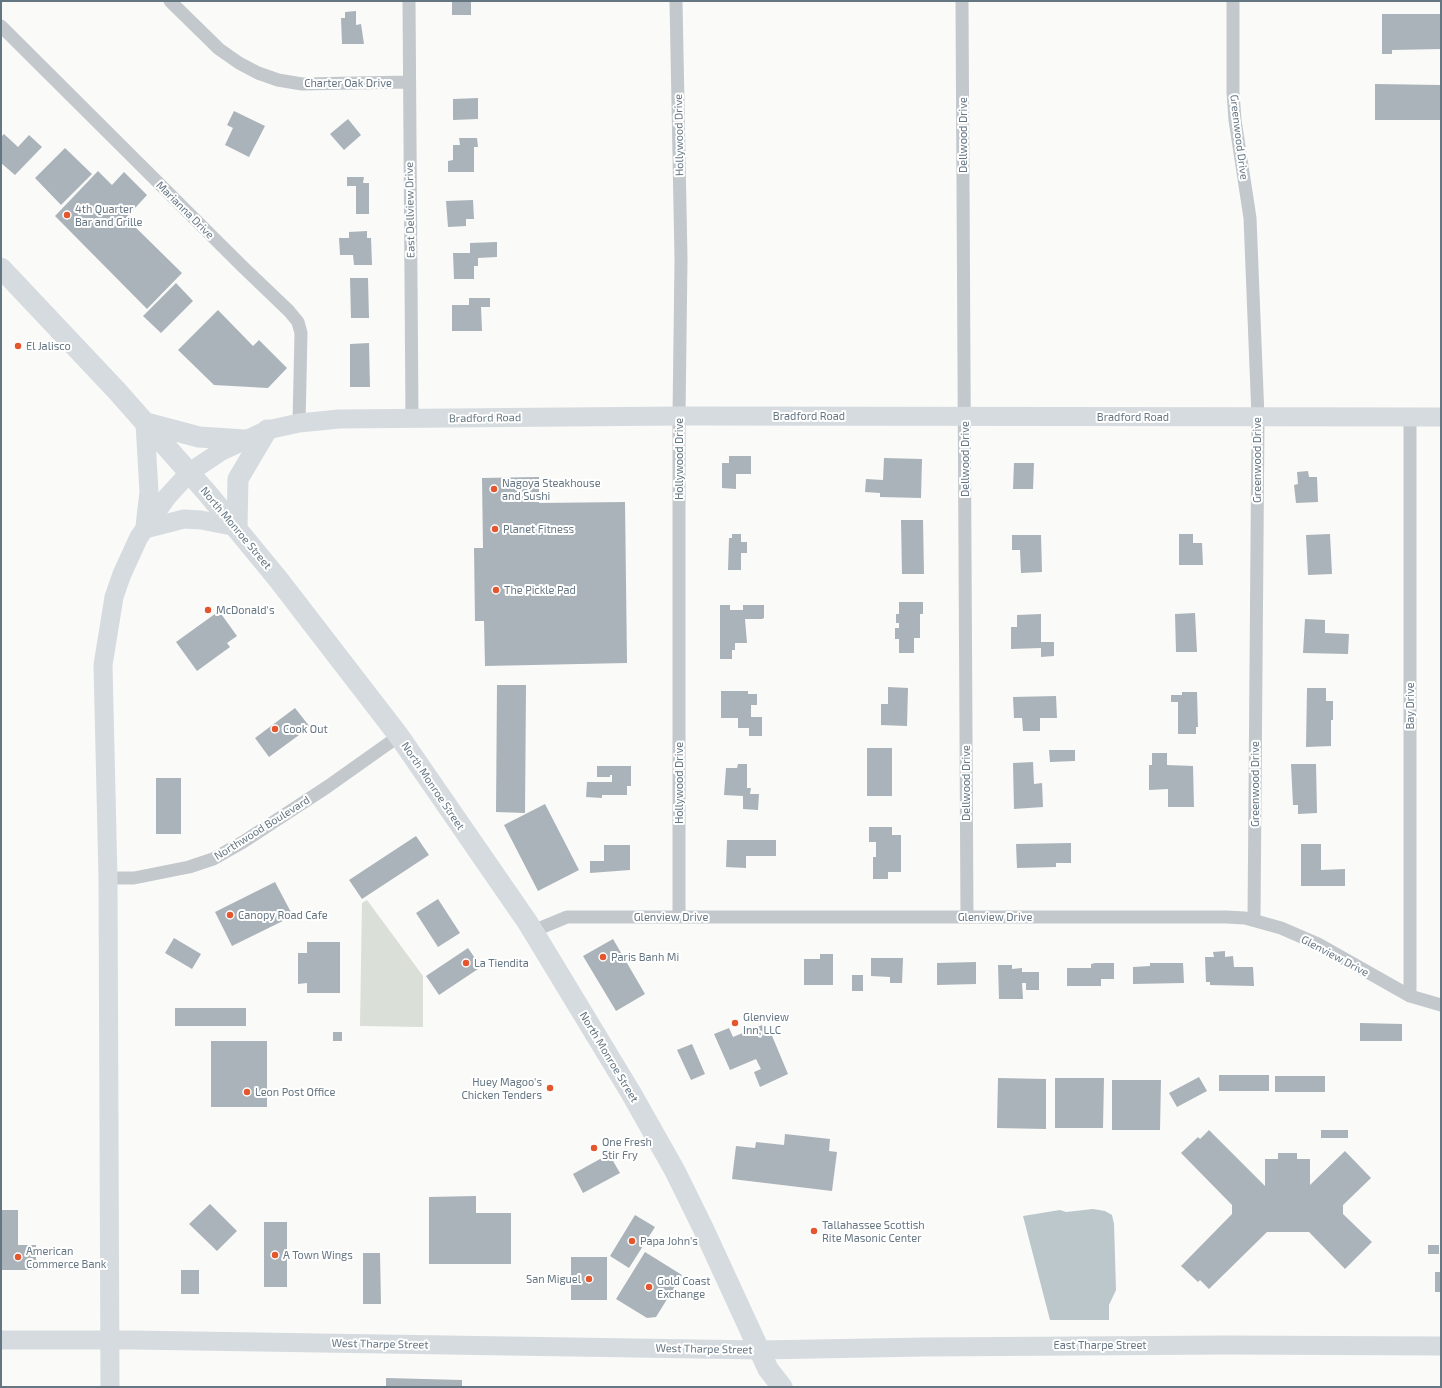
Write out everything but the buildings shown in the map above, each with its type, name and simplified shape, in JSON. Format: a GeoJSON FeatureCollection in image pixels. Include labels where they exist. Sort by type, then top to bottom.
{"type":"FeatureCollection","features":[{"type":"Feature","properties":{"kind":"main road","name":"North Monroe Street"},"geometry":{"type":"LineString","coordinates":[[1,268],[69,339],[190,472],[237,527],[288,590],[399,736],[533,931],[631,1093],[675,1171],[760,1350],[768,1378],[782,1387]]}},
{"type":"Feature","properties":{"kind":"main road","name":"Bradford Road"},"geometry":{"type":"LineString","coordinates":[[110,1387],[108,878],[103,665],[108,628],[117,586],[139,537],[167,497],[190,472],[220,452],[267,430],[300,423],[338,419],[679,416],[1441,417]]}},
{"type":"Feature","properties":{"kind":"main road"},"geometry":{"type":"LineString","coordinates":[[245,440],[198,438],[145,423],[149,492],[145,529],[184,519],[201,520],[237,527],[238,478],[243,467],[267,430]]}},
{"type":"Feature","properties":{"kind":"main road","name":"West Tharpe Street"},"geometry":{"type":"LineString","coordinates":[[1,1340],[110,1340],[760,1350]]}},
{"type":"Feature","properties":{"kind":"main road","name":"East Tharpe Street"},"geometry":{"type":"LineString","coordinates":[[760,1350],[924,1346],[1441,1346]]}},
{"type":"Feature","properties":{"kind":"street","name":"Charter Oak Drive"},"geometry":{"type":"LineString","coordinates":[[170,1],[219,49],[258,73],[278,80],[302,84],[409,82]]}},
{"type":"Feature","properties":{"kind":"street","name":"East Dellview Drive"},"geometry":{"type":"LineString","coordinates":[[409,1],[412,419]]}},
{"type":"Feature","properties":{"kind":"street","name":"Hollywood Drive"},"geometry":{"type":"LineString","coordinates":[[676,1],[681,259],[679,416],[679,917]]}},
{"type":"Feature","properties":{"kind":"street","name":"Dellwood Drive"},"geometry":{"type":"LineString","coordinates":[[962,1],[967,917]]}},
{"type":"Feature","properties":{"kind":"street","name":"Greenwood Drive"},"geometry":{"type":"LineString","coordinates":[[1232,1],[1233,92],[1235,120],[1250,218],[1258,417],[1254,920]]}},
{"type":"Feature","properties":{"kind":"street","name":"Marianna Drive"},"geometry":{"type":"LineString","coordinates":[[1,26],[243,268],[289,311],[298,322],[301,333],[300,423]]}},
{"type":"Feature","properties":{"kind":"street","name":"Bay Drive"},"geometry":{"type":"LineString","coordinates":[[1410,416],[1410,996]]}},
{"type":"Feature","properties":{"kind":"street","name":"Northwood Boulevard"},"geometry":{"type":"LineString","coordinates":[[108,878],[134,878],[189,867],[213,859],[269,825],[399,736]]}},
{"type":"Feature","properties":{"kind":"street","name":"Glenview Drive"},"geometry":{"type":"LineString","coordinates":[[533,931],[567,917],[1226,917],[1254,920],[1281,928],[1318,944],[1410,996],[1441,1004]]}},
{"type":"Feature","properties":{"kind":"shaded area"},"geometry":{"type":"Polygon","coordinates":[[[367,900],[423,976],[423,1027],[360,1026],[362,903],[367,900]]]}},
{"type":"Feature","properties":{"kind":"shaded area"},"geometry":{"type":"Polygon","coordinates":[[[1093,1209],[1105,1211],[1112,1215],[1114,1224],[1116,1290],[1109,1305],[1109,1320],[1050,1320],[1023,1216],[1060,1210],[1066,1212],[1093,1209]]]}},
{"type":"Feature","properties":{"kind":"place","name":"4th Quarter Bar and Grille"},"geometry":{"type":"Point","coordinates":[67,215]}},
{"type":"Feature","properties":{"kind":"place","name":"El Jalisco"},"geometry":{"type":"Point","coordinates":[18,346]}},
{"type":"Feature","properties":{"kind":"place","name":"Nagoya Steakhouse and Sushi"},"geometry":{"type":"Point","coordinates":[494,489]}},
{"type":"Feature","properties":{"kind":"place","name":"Planet Fitness"},"geometry":{"type":"Point","coordinates":[495,529]}},
{"type":"Feature","properties":{"kind":"place","name":"The Pickle Pad"},"geometry":{"type":"Point","coordinates":[496,590]}},
{"type":"Feature","properties":{"kind":"place","name":"McDonald's"},"geometry":{"type":"Point","coordinates":[208,610]}},
{"type":"Feature","properties":{"kind":"place","name":"Cook Out"},"geometry":{"type":"Point","coordinates":[275,729]}},
{"type":"Feature","properties":{"kind":"place","name":"Canopy Road Cafe"},"geometry":{"type":"Point","coordinates":[230,915]}},
{"type":"Feature","properties":{"kind":"place","name":"Paris Banh Mi"},"geometry":{"type":"Point","coordinates":[603,957]}},
{"type":"Feature","properties":{"kind":"place","name":"La Tiendita"},"geometry":{"type":"Point","coordinates":[466,963]}},
{"type":"Feature","properties":{"kind":"place","name":"Glenview Inn, LLC"},"geometry":{"type":"Point","coordinates":[735,1023]}},
{"type":"Feature","properties":{"kind":"place","name":"Huey Magoo's Chicken Tenders"},"geometry":{"type":"Point","coordinates":[550,1088]}},
{"type":"Feature","properties":{"kind":"place","name":"Leon Post Office"},"geometry":{"type":"Point","coordinates":[247,1092]}},
{"type":"Feature","properties":{"kind":"place","name":"One Fresh Stir Fry"},"geometry":{"type":"Point","coordinates":[594,1148]}},
{"type":"Feature","properties":{"kind":"place","name":"Tallahassee Scottish Rite Masonic Center"},"geometry":{"type":"Point","coordinates":[814,1231]}},
{"type":"Feature","properties":{"kind":"place","name":"Papa John's"},"geometry":{"type":"Point","coordinates":[632,1241]}},
{"type":"Feature","properties":{"kind":"place","name":"A Town Wings"},"geometry":{"type":"Point","coordinates":[275,1255]}},
{"type":"Feature","properties":{"kind":"place","name":"American Commerce Bank"},"geometry":{"type":"Point","coordinates":[18,1257]}},
{"type":"Feature","properties":{"kind":"place","name":"San Miguel"},"geometry":{"type":"Point","coordinates":[589,1279]}},
{"type":"Feature","properties":{"kind":"place","name":"Gold Coast Exchange"},"geometry":{"type":"Point","coordinates":[649,1287]}}]}
